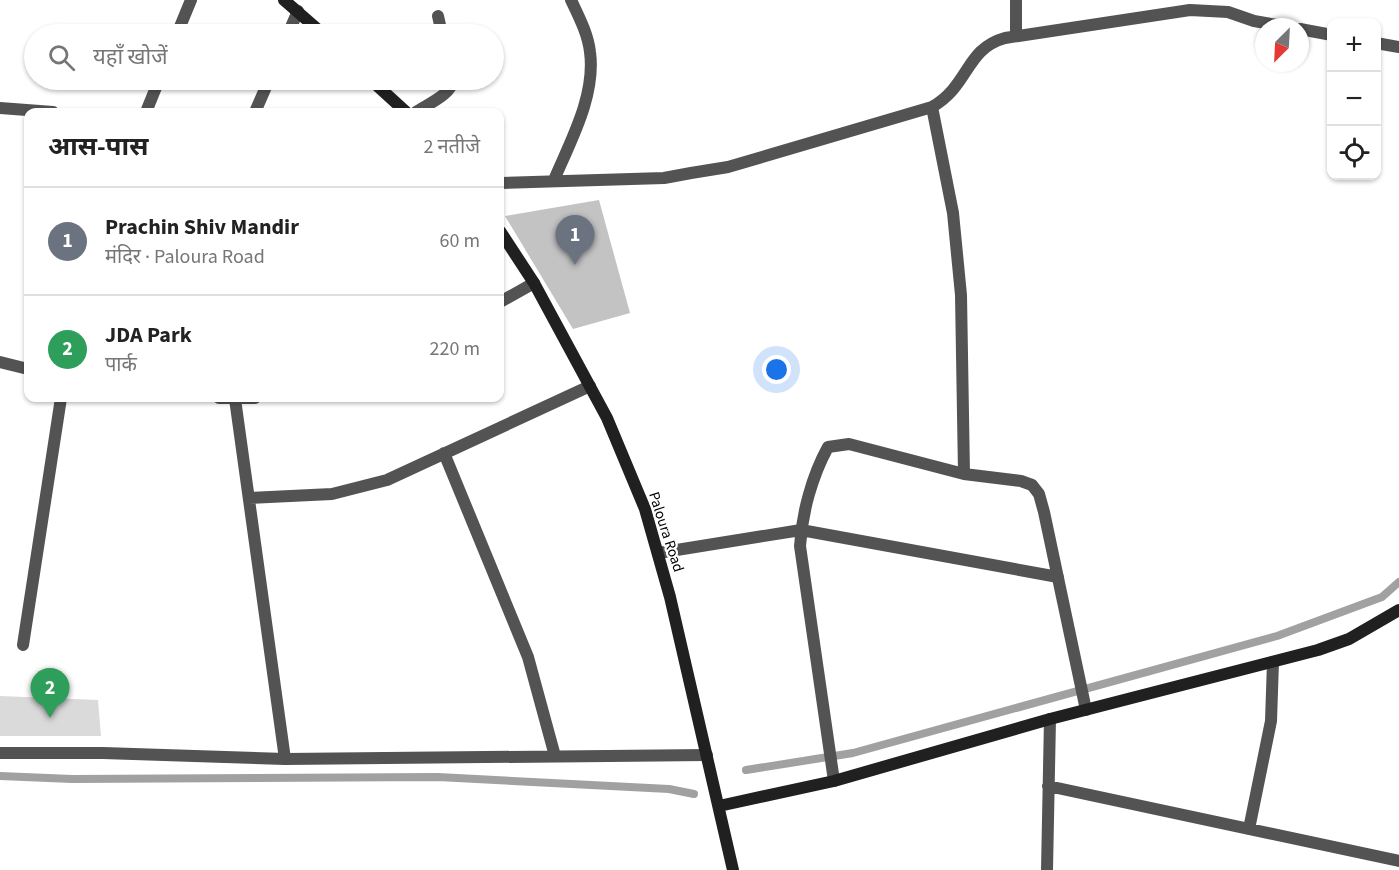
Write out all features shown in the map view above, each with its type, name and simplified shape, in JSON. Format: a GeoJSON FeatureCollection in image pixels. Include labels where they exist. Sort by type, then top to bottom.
{"type":"FeatureCollection","features":[{"type":"Feature","properties":{"kind":"main road"},"geometry":{"type":"LineString","coordinates":[[284,0],[312,24]]}},
{"type":"Feature","properties":{"kind":"main road"},"geometry":{"type":"LineString","coordinates":[[382,90],[402,108]]}},
{"type":"Feature","properties":{"kind":"main road","name":"Paloura Road"},"geometry":{"type":"LineString","coordinates":[[504,237],[534,283],[607,418],[645,509],[658,553],[733,870]]}},
{"type":"Feature","properties":{"kind":"main road"},"geometry":{"type":"LineString","coordinates":[[719,806],[1050,719],[1085,704],[1273,662],[1348,639],[1399,610]]}},
{"type":"Feature","properties":{"kind":"street"},"geometry":{"type":"LineString","coordinates":[[181,24],[190,0]]}},
{"type":"Feature","properties":{"kind":"street"},"geometry":{"type":"LineString","coordinates":[[554,180],[577,126],[591,69],[586,33],[571,0]]}},
{"type":"Feature","properties":{"kind":"street"},"geometry":{"type":"LineString","coordinates":[[1016,0],[1016,36]]}},
{"type":"Feature","properties":{"kind":"street"},"geometry":{"type":"LineString","coordinates":[[504,183],[664,178],[728,167],[932,106],[954,92],[981,48],[992,41],[1190,10],[1228,12],[1255,21]]}},
{"type":"Feature","properties":{"kind":"street"},"geometry":{"type":"LineString","coordinates":[[292,24],[298,11]]}},
{"type":"Feature","properties":{"kind":"street"},"geometry":{"type":"LineString","coordinates":[[438,16],[440,24]]}},
{"type":"Feature","properties":{"kind":"street"},"geometry":{"type":"LineString","coordinates":[[1309,31],[1327,34]]}},
{"type":"Feature","properties":{"kind":"street"},"geometry":{"type":"LineString","coordinates":[[1381,44],[1399,47]]}},
{"type":"Feature","properties":{"kind":"street"},"geometry":{"type":"LineString","coordinates":[[148,108],[155,90]]}},
{"type":"Feature","properties":{"kind":"street"},"geometry":{"type":"LineString","coordinates":[[257,108],[265,90]]}},
{"type":"Feature","properties":{"kind":"street"},"geometry":{"type":"LineString","coordinates":[[422,108],[449,90]]}},
{"type":"Feature","properties":{"kind":"street"},"geometry":{"type":"LineString","coordinates":[[932,106],[953,213],[962,295],[964,474]]}},
{"type":"Feature","properties":{"kind":"street"},"geometry":{"type":"LineString","coordinates":[[0,108],[24,110]]}},
{"type":"Feature","properties":{"kind":"street"},"geometry":{"type":"LineString","coordinates":[[504,300],[534,283]]}},
{"type":"Feature","properties":{"kind":"street"},"geometry":{"type":"LineString","coordinates":[[0,362],[24,368]]}},
{"type":"Feature","properties":{"kind":"street"},"geometry":{"type":"LineString","coordinates":[[249,498],[332,494],[359,489],[387,480],[590,386]]}},
{"type":"Feature","properties":{"kind":"street"},"geometry":{"type":"LineString","coordinates":[[22,645],[60,402]]}},
{"type":"Feature","properties":{"kind":"street"},"geometry":{"type":"LineString","coordinates":[[235,402],[285,759]]}},
{"type":"Feature","properties":{"kind":"street"},"geometry":{"type":"LineString","coordinates":[[833,775],[800,546],[801,530],[817,471],[828,447],[849,444],[964,474],[1021,481],[1032,485],[1040,494],[1085,704]]}},
{"type":"Feature","properties":{"kind":"street"},"geometry":{"type":"LineString","coordinates":[[444,453],[528,657],[555,756]]}},
{"type":"Feature","properties":{"kind":"street"},"geometry":{"type":"LineString","coordinates":[[658,553],[801,530],[1059,578]]}},
{"type":"Feature","properties":{"kind":"street"},"geometry":{"type":"LineString","coordinates":[[1249,829],[1271,721],[1273,662]]}},
{"type":"Feature","properties":{"kind":"street"},"geometry":{"type":"LineString","coordinates":[[1047,870],[1050,719]]}},
{"type":"Feature","properties":{"kind":"street"},"geometry":{"type":"LineString","coordinates":[[0,753],[103,753],[285,759],[707,755]]}},
{"type":"Feature","properties":{"kind":"street"},"geometry":{"type":"LineString","coordinates":[[1048,786],[1399,861]]}},
{"type":"Feature","properties":{"kind":"shaded area"},"geometry":{"type":"Polygon","coordinates":[[[0,696],[98,700],[101,736],[0,736],[0,696]]]}},
{"type":"Feature","properties":{"kind":"building"},"geometry":{"type":"Polygon","coordinates":[[[599,200],[630,313],[573,329],[505,216],[599,200]]]}},
{"type":"Feature","properties":{"kind":"waterway"},"geometry":{"type":"LineString","coordinates":[[746,770],[853,753],[1277,636],[1382,597],[1399,582]]}},
{"type":"Feature","properties":{"kind":"waterway"},"geometry":{"type":"LineString","coordinates":[[0,776],[72,779],[438,777],[669,789],[694,794]]}},
{"type":"Feature","properties":{"kind":"place","name":"Prachin Shiv Mandir"},"geometry":{"type":"Point","coordinates":[575,265]}},
{"type":"Feature","properties":{"kind":"place","name":"JDA Park"},"geometry":{"type":"Point","coordinates":[50,718]}}]}
